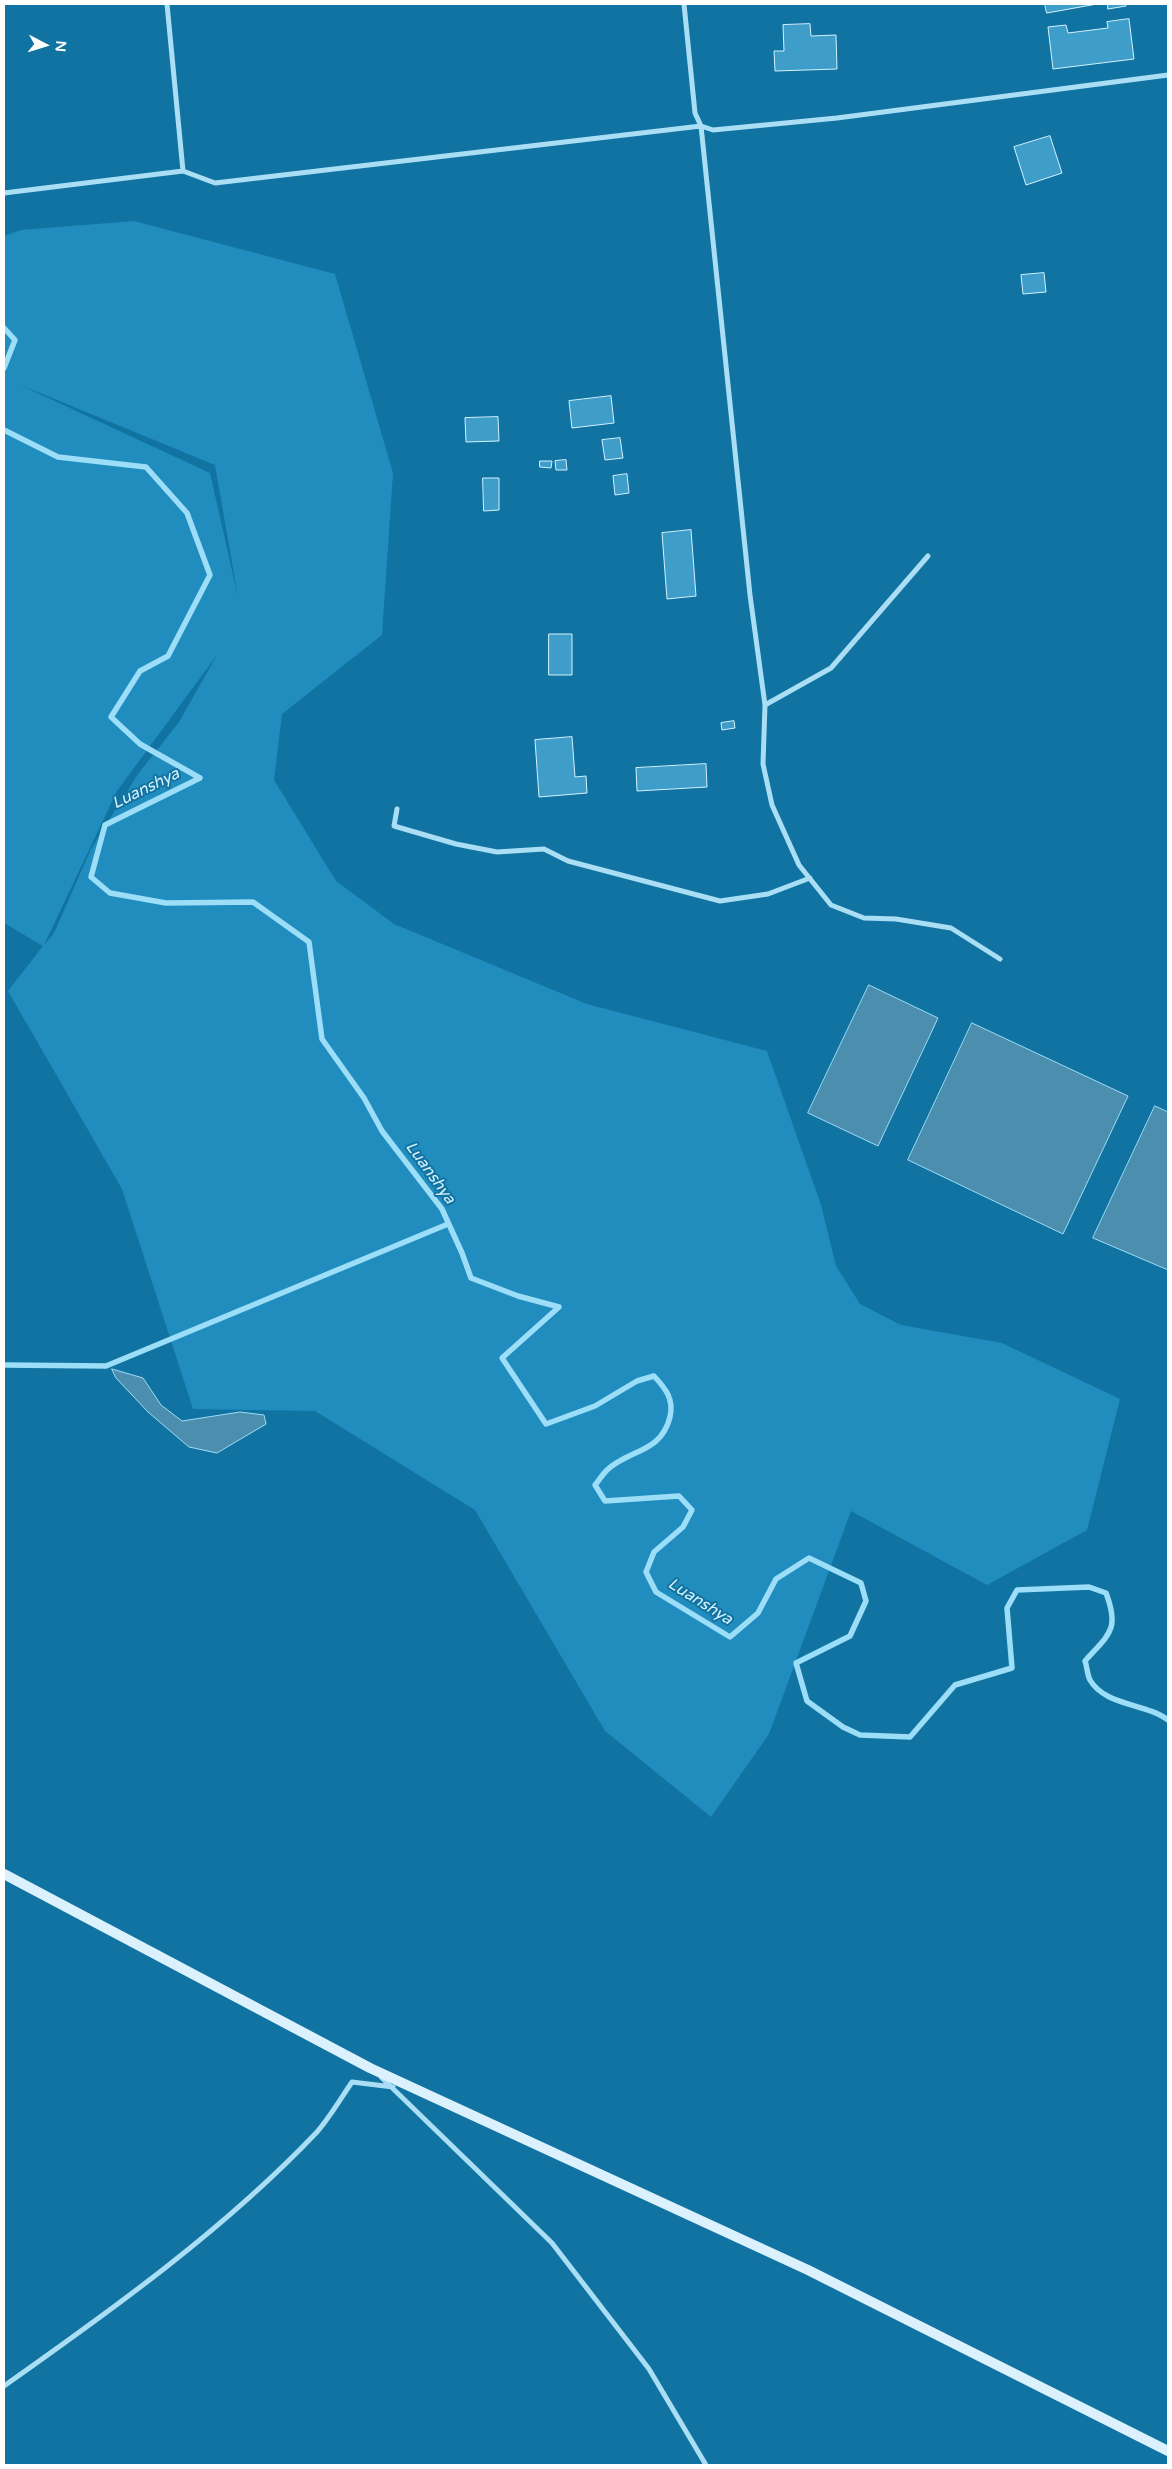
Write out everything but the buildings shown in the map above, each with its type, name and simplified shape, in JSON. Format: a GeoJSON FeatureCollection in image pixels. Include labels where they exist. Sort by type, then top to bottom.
{"type":"FeatureCollection","features":[{"type":"Feature","properties":{"kind":"main road"},"geometry":{"type":"LineString","coordinates":[[4,1874],[370,2068],[808,2270],[1168,2451]]}},
{"type":"Feature","properties":{"kind":"street"},"geometry":{"type":"LineString","coordinates":[[167,4],[183,171]]}},
{"type":"Feature","properties":{"kind":"street"},"geometry":{"type":"LineString","coordinates":[[684,4],[695,113],[701,126],[750,596],[765,705],[763,764],[772,805],[799,865],[831,905],[864,918],[896,919],[951,928],[1000,959]]}},
{"type":"Feature","properties":{"kind":"street"},"geometry":{"type":"LineString","coordinates":[[4,193],[183,171],[215,183],[701,126],[714,130],[837,118],[1168,75]]}},
{"type":"Feature","properties":{"kind":"street"},"geometry":{"type":"LineString","coordinates":[[765,705],[831,668],[928,556]]}},
{"type":"Feature","properties":{"kind":"street"},"geometry":{"type":"LineString","coordinates":[[397,809],[394,826],[456,844],[497,852],[544,848],[568,861],[720,901],[768,894],[810,878]]}},
{"type":"Feature","properties":{"kind":"street"},"geometry":{"type":"LineString","coordinates":[[370,2068],[394,2087],[552,2243],[649,2369],[706,2465]]}},
{"type":"Feature","properties":{"kind":"street"},"geometry":{"type":"LineString","coordinates":[[4,2386],[104,2315],[234,2211],[318,2130],[352,2082],[394,2087]]}},
{"type":"Feature","properties":{"kind":"shaded area"},"geometry":{"type":"Polygon","coordinates":[[[134,221],[335,274],[393,473],[382,635],[282,714],[274,780],[336,881],[394,924],[587,1004],[767,1051],[821,1205],[836,1266],[860,1304],[901,1325],[1002,1343],[1120,1399],[1087,1530],[987,1585],[851,1511],[769,1734],[711,1817],[605,1731],[475,1510],[315,1411],[193,1409],[122,1189],[8,991],[43,946],[4,923],[4,236],[21,230],[134,221]],[[18,384],[210,473],[238,597],[215,465],[18,384]],[[217,655],[117,791],[44,945],[54,933],[91,849],[138,774],[179,722],[217,655]]]}},
{"type":"Feature","properties":{"kind":"shaded area"},"geometry":{"type":"Polygon","coordinates":[[[869,985],[938,1018],[878,1146],[808,1113],[869,985]]]}},
{"type":"Feature","properties":{"kind":"shaded area"},"geometry":{"type":"Polygon","coordinates":[[[972,1023],[1128,1096],[1063,1234],[908,1160],[972,1023]]]}},
{"type":"Feature","properties":{"kind":"shaded area"},"geometry":{"type":"Polygon","coordinates":[[[1155,1106],[1168,1112],[1168,1270],[1093,1238],[1155,1106]]]}},
{"type":"Feature","properties":{"kind":"shaded area"},"geometry":{"type":"Polygon","coordinates":[[[112,1369],[143,1378],[161,1405],[182,1421],[240,1412],[264,1415],[266,1424],[217,1453],[189,1447],[148,1412],[116,1378],[112,1369]]]}},
{"type":"Feature","properties":{"kind":"waterway","name":"Luanshya"},"geometry":{"type":"LineString","coordinates":[[4,328],[15,340],[4,368]]}},
{"type":"Feature","properties":{"kind":"waterway","name":"Luanshya"},"geometry":{"type":"LineString","coordinates":[[4,430],[58,457],[146,467],[187,513],[210,575],[168,656],[140,671],[111,717],[140,744],[200,778],[105,825],[91,877],[110,893],[166,903],[253,902],[309,942],[322,1039],[364,1098],[382,1131],[442,1209],[471,1278],[518,1296],[559,1307],[502,1358],[546,1424],[595,1406],[637,1381],[654,1376],[662,1385],[670,1400],[671,1411],[666,1429],[660,1438],[644,1449],[616,1463],[607,1470],[595,1485],[605,1501],[679,1496],[692,1510],[683,1527],[654,1552],[646,1572],[656,1592],[730,1637],[758,1613],[776,1579],[809,1558],[861,1583],[866,1601],[850,1636],[796,1663],[807,1701],[843,1727],[860,1735],[910,1737],[955,1685],[1012,1668],[1007,1608],[1017,1590],[1089,1587],[1106,1593],[1112,1615],[1110,1631],[1085,1661],[1090,1680],[1105,1695],[1115,1700],[1149,1710],[1168,1720]]}},
{"type":"Feature","properties":{"kind":"waterway"},"geometry":{"type":"LineString","coordinates":[[4,1365],[106,1366],[448,1224]]}}]}
